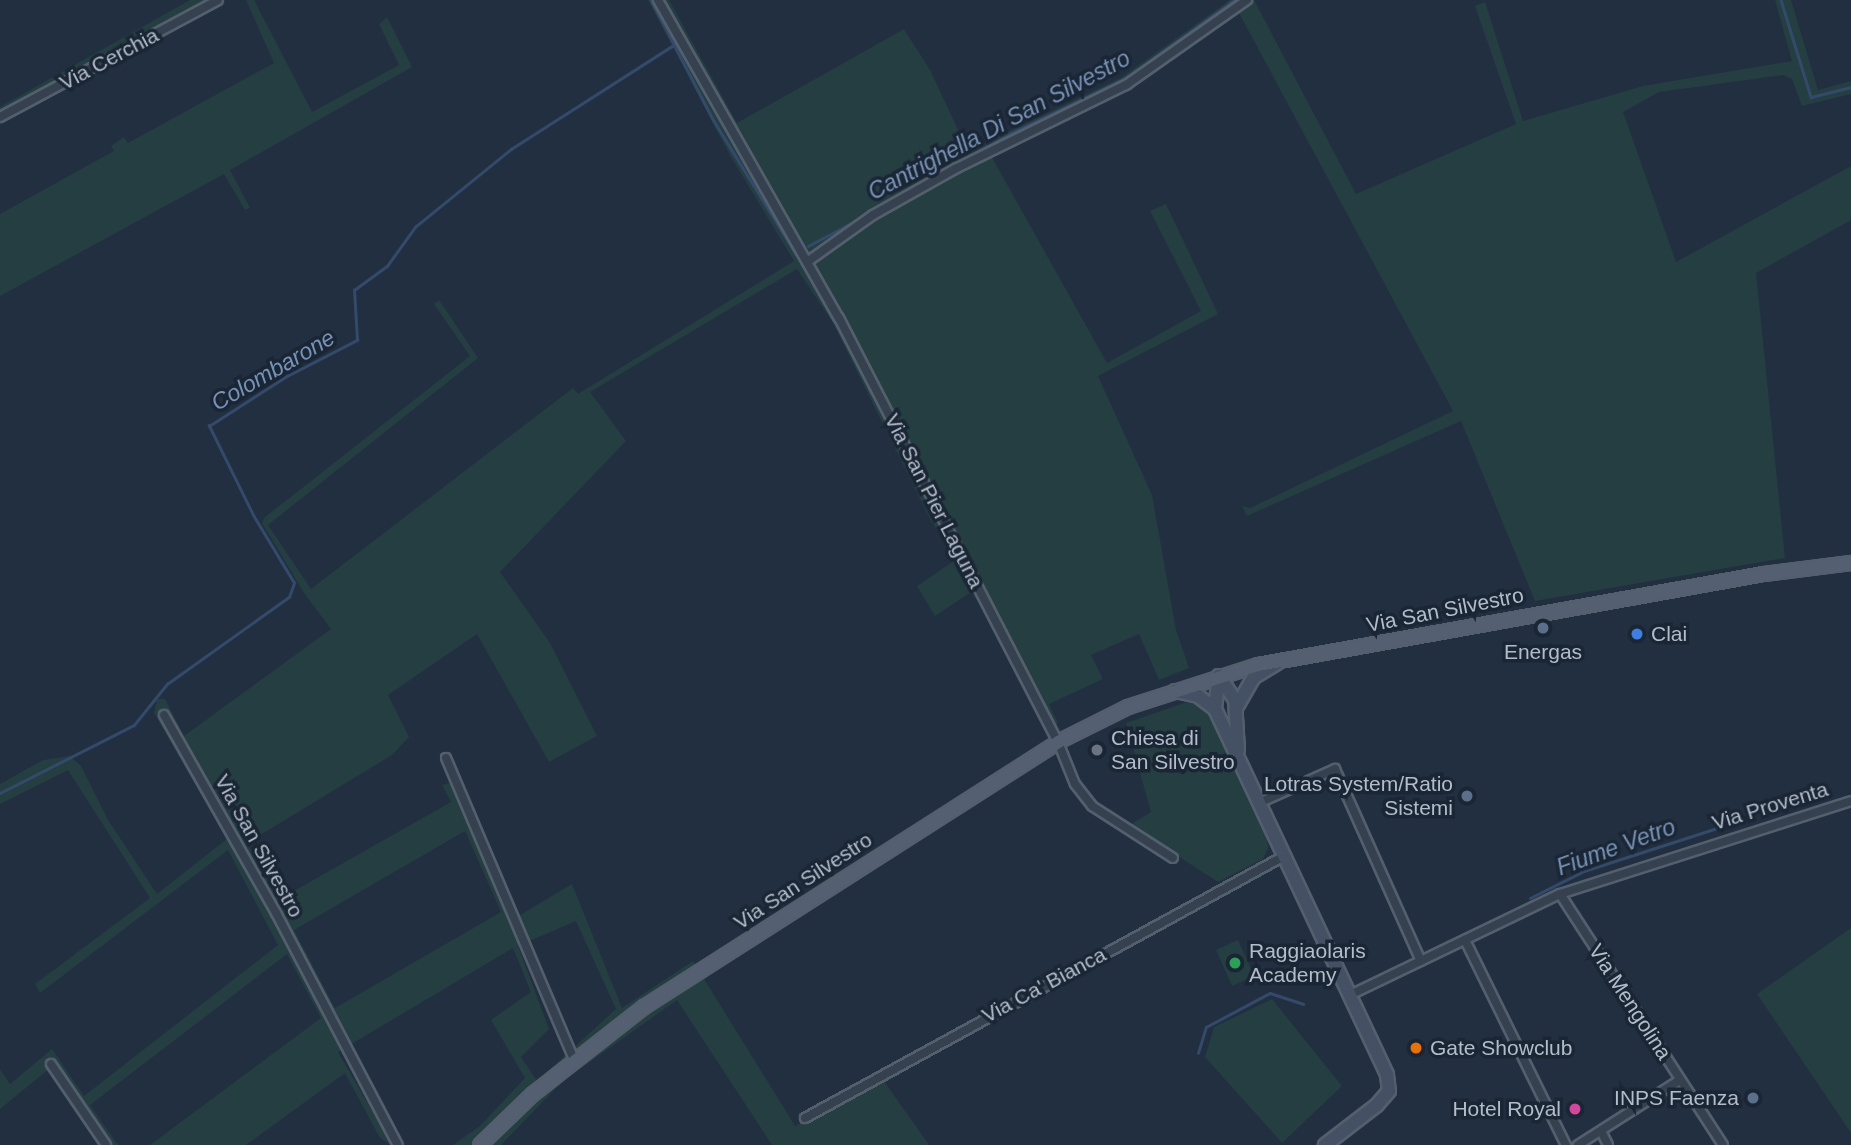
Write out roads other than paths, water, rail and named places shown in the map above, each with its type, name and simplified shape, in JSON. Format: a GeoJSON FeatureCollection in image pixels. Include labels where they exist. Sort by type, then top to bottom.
{"type":"FeatureCollection","features":[{"type":"Feature","properties":{"kind":"main road","name":"Via San Silvestro"},"geometry":{"type":"LineString","coordinates":[[480,1145],[575,1062],[644,1007],[1058,742],[1171,691],[1219,676],[1284,661],[1763,573],[1851,563]]}},
{"type":"Feature","properties":{"kind":"street","name":"Via Cerchia"},"geometry":{"type":"LineString","coordinates":[[0,117],[218,0]]}},
{"type":"Feature","properties":{"kind":"street","name":"Via San Pier Laguna"},"geometry":{"type":"LineString","coordinates":[[658,0],[807,262],[1058,742]]}},
{"type":"Feature","properties":{"kind":"street"},"geometry":{"type":"LineString","coordinates":[[807,262],[873,215],[955,169],[1126,85],[1247,0]]}},
{"type":"Feature","properties":{"kind":"street"},"geometry":{"type":"LineString","coordinates":[[1236,708],[1254,677],[1284,661]]}},
{"type":"Feature","properties":{"kind":"street"},"geometry":{"type":"LineString","coordinates":[[1219,676],[1233,690],[1238,750]]}},
{"type":"Feature","properties":{"kind":"street"},"geometry":{"type":"LineString","coordinates":[[1215,709],[1219,676]]}},
{"type":"Feature","properties":{"kind":"street"},"geometry":{"type":"LineString","coordinates":[[1171,691],[1198,696],[1215,709],[1238,750],[1387,1075],[1389,1091],[1325,1145]]}},
{"type":"Feature","properties":{"kind":"street","name":"Via San Silvestro"},"geometry":{"type":"LineString","coordinates":[[164,715],[276,913],[398,1145]]}},
{"type":"Feature","properties":{"kind":"street"},"geometry":{"type":"LineString","coordinates":[[1058,742],[1075,785],[1092,806],[1173,858]]}},
{"type":"Feature","properties":{"kind":"street"},"geometry":{"type":"LineString","coordinates":[[446,758],[575,1062]]}},
{"type":"Feature","properties":{"kind":"street"},"geometry":{"type":"LineString","coordinates":[[1261,802],[1335,769],[1421,961]]}},
{"type":"Feature","properties":{"kind":"street","name":"Via Proventa"},"geometry":{"type":"LineString","coordinates":[[1350,995],[1560,894],[1851,801]]}},
{"type":"Feature","properties":{"kind":"street","name":"Via Ca' Bianca"},"geometry":{"type":"LineString","coordinates":[[805,1118],[1286,855]]}},
{"type":"Feature","properties":{"kind":"street","name":"Via Mengolina"},"geometry":{"type":"LineString","coordinates":[[1560,894],[1723,1145]]}},
{"type":"Feature","properties":{"kind":"street"},"geometry":{"type":"LineString","coordinates":[[1465,940],[1566,1145]]}},
{"type":"Feature","properties":{"kind":"street"},"geometry":{"type":"LineString","coordinates":[[51,1064],[106,1145]]}},
{"type":"Feature","properties":{"kind":"street"},"geometry":{"type":"LineString","coordinates":[[1578,1145],[1602,1133],[1680,1080]]}},
{"type":"Feature","properties":{"kind":"street"},"geometry":{"type":"LineString","coordinates":[[1602,1133],[1608,1145]]}},
{"type":"Feature","properties":{"kind":"waterway","name":"Cantrighella Di San Silvestro"},"geometry":{"type":"LineString","coordinates":[[95,61],[208,0]]}},
{"type":"Feature","properties":{"kind":"waterway","name":"Cantrighella Di San Silvestro"},"geometry":{"type":"LineString","coordinates":[[651,0],[714,121],[796,254]]}},
{"type":"Feature","properties":{"kind":"waterway","name":"Cantrighella Di San Silvestro"},"geometry":{"type":"LineString","coordinates":[[915,187],[1009,134],[1126,78],[1234,0]]}},
{"type":"Feature","properties":{"kind":"waterway","name":"Cantrighella Di San Silvestro"},"geometry":{"type":"LineString","coordinates":[[1781,0],[1811,97],[1851,87]]}},
{"type":"Feature","properties":{"kind":"waterway","name":"Colombarone"},"geometry":{"type":"LineString","coordinates":[[0,793],[134,725],[167,684],[289,597],[294,583],[254,517],[209,426],[287,376],[357,340],[354,290],[387,266],[415,227],[511,149],[675,44]]}},
{"type":"Feature","properties":{"kind":"waterway","name":"Cantrighella Di San Silvestro"},"geometry":{"type":"LineString","coordinates":[[808,246],[870,213]]}},
{"type":"Feature","properties":{"kind":"waterway","name":"Fiume Vetro"},"geometry":{"type":"LineString","coordinates":[[1530,898],[1584,871],[1714,829]]}},
{"type":"Feature","properties":{"kind":"waterway","name":"Fiume Vetro"},"geometry":{"type":"LineString","coordinates":[[1198,1053],[1206,1027],[1270,993],[1303,1004]]}},
{"type":"Feature","properties":{"kind":"place","name":"Energas"},"geometry":{"type":"Point","coordinates":[1543,628]}},
{"type":"Feature","properties":{"kind":"place","name":"Clai"},"geometry":{"type":"Point","coordinates":[1637,634]}},
{"type":"Feature","properties":{"kind":"place","name":"Chiesa di San Silvestro"},"geometry":{"type":"Point","coordinates":[1097,750]}},
{"type":"Feature","properties":{"kind":"place","name":"Lotras System/Ratio Sistemi"},"geometry":{"type":"Point","coordinates":[1467,796]}},
{"type":"Feature","properties":{"kind":"place","name":"Raggiaolaris Academy"},"geometry":{"type":"Point","coordinates":[1235,963]}},
{"type":"Feature","properties":{"kind":"place","name":"Gate Showclub"},"geometry":{"type":"Point","coordinates":[1416,1048]}},
{"type":"Feature","properties":{"kind":"place","name":"INPS Faenza"},"geometry":{"type":"Point","coordinates":[1753,1098]}},
{"type":"Feature","properties":{"kind":"place","name":"Hotel Royal"},"geometry":{"type":"Point","coordinates":[1575,1109]}}]}
